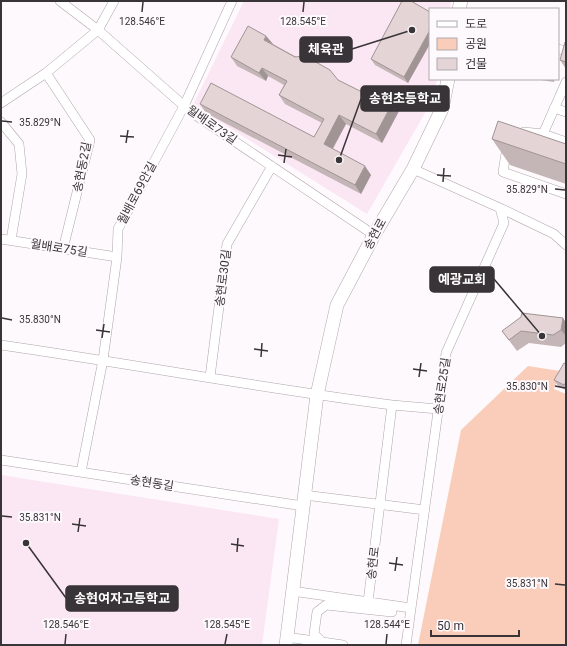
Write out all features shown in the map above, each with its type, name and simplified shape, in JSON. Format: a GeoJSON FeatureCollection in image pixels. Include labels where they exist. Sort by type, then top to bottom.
{"type":"FeatureCollection","features":[{"type":"Feature","properties":{"kind":"main road","name":"송현로"},"geometry":{"type":"LineString","coordinates":[[286,641],[317,395],[337,305],[374,235],[414,169],[442,109],[448,80]]}},
{"type":"Feature","properties":{"kind":"street","name":"월배로73길"},"geometry":{"type":"LineString","coordinates":[[60,1],[98,30],[191,112],[374,235]]}},
{"type":"Feature","properties":{"kind":"street"},"geometry":{"type":"LineString","coordinates":[[1,103],[46,73],[98,30],[114,1]]}},
{"type":"Feature","properties":{"kind":"street","name":"월배로69안길"},"geometry":{"type":"LineString","coordinates":[[81,472],[103,360],[117,257],[118,229],[184,106],[232,1]]}},
{"type":"Feature","properties":{"kind":"street","name":"송현동2길"},"geometry":{"type":"LineString","coordinates":[[46,73],[90,140],[63,249]]}},
{"type":"Feature","properties":{"kind":"street"},"geometry":{"type":"LineString","coordinates":[[543,134],[566,82]]}},
{"type":"Feature","properties":{"kind":"street"},"geometry":{"type":"LineString","coordinates":[[554,108],[566,112]]}},
{"type":"Feature","properties":{"kind":"street"},"geometry":{"type":"LineString","coordinates":[[1,122],[19,144],[22,174],[11,240]]}},
{"type":"Feature","properties":{"kind":"street"},"geometry":{"type":"LineString","coordinates":[[516,132],[543,134],[566,142]]}},
{"type":"Feature","properties":{"kind":"street"},"geometry":{"type":"LineString","coordinates":[[508,138],[503,172],[566,194]]}},
{"type":"Feature","properties":{"kind":"street","name":"송현로30길"},"geometry":{"type":"LineString","coordinates":[[210,377],[227,244],[272,166]]}},
{"type":"Feature","properties":{"kind":"street"},"geometry":{"type":"LineString","coordinates":[[414,169],[554,234],[566,244]]}},
{"type":"Feature","properties":{"kind":"street","name":"송현로25길"},"geometry":{"type":"LineString","coordinates":[[406,645],[446,353],[504,223],[500,208]]}},
{"type":"Feature","properties":{"kind":"street","name":"월배로75길"},"geometry":{"type":"LineString","coordinates":[[1,239],[117,257]]}},
{"type":"Feature","properties":{"kind":"street"},"geometry":{"type":"LineString","coordinates":[[1,345],[317,395],[392,405],[438,409]]}},
{"type":"Feature","properties":{"kind":"street","name":"송현로"},"geometry":{"type":"LineString","coordinates":[[368,602],[392,405]]}},
{"type":"Feature","properties":{"kind":"street","name":"송현동길"},"geometry":{"type":"LineString","coordinates":[[1,460],[303,501],[380,505],[425,510]]}},
{"type":"Feature","properties":{"kind":"street"},"geometry":{"type":"LineString","coordinates":[[292,591],[411,608]]}},
{"type":"Feature","properties":{"kind":"street"},"geometry":{"type":"LineString","coordinates":[[321,643],[314,634],[317,612],[326,605],[392,612]]}},
{"type":"Feature","properties":{"kind":"street"},"geometry":{"type":"LineString","coordinates":[[286,641],[343,645]]}},
{"type":"Feature","properties":{"kind":"shaded area"},"geometry":{"type":"Polygon","coordinates":[[[244,1],[451,1],[450,8],[429,8],[429,80],[437,80],[433,99],[367,214],[193,105],[244,1]]]}},
{"type":"Feature","properties":{"kind":"shaded area"},"geometry":{"type":"Polygon","coordinates":[[[1,475],[279,519],[262,645],[1,645],[1,475]]]}},
{"type":"Feature","properties":{"kind":"green space"},"geometry":{"type":"Polygon","coordinates":[[[528,366],[560,371],[554,389],[566,394],[566,645],[418,645],[461,430],[528,366]]]}},
{"type":"Feature","properties":{"kind":"building"},"geometry":{"type":"Polygon","coordinates":[[[402,1],[411,1],[429,11],[429,32],[404,77],[371,59],[402,1]]]}},
{"type":"Feature","properties":{"kind":"building"},"geometry":{"type":"Polygon","coordinates":[[[248,26],[266,36],[264,40],[295,57],[305,56],[330,70],[338,80],[366,94],[367,92],[373,95],[374,92],[393,102],[376,134],[339,115],[324,144],[365,166],[355,185],[200,104],[211,83],[314,137],[324,119],[279,95],[287,81],[262,68],[259,73],[231,57],[248,26]]]}},
{"type":"Feature","properties":{"kind":"building"},"geometry":{"type":"Polygon","coordinates":[[[565,42],[566,43],[566,62],[560,60],[565,42]]]}},
{"type":"Feature","properties":{"kind":"building"},"geometry":{"type":"Polygon","coordinates":[[[498,121],[566,144],[566,164],[492,139],[498,121]]]}},
{"type":"Feature","properties":{"kind":"building"},"geometry":{"type":"Polygon","coordinates":[[[522,313],[563,318],[561,330],[553,335],[521,331],[509,340],[502,331],[521,317],[522,313]]]}},
{"type":"Feature","properties":{"kind":"building"},"geometry":{"type":"Polygon","coordinates":[[[564,363],[566,364],[566,382],[564,385],[554,380],[564,363]]]}},
{"type":"Feature","properties":{"kind":"place","name":"체육관"},"geometry":{"type":"Point","coordinates":[412,30]}},
{"type":"Feature","properties":{"kind":"place","name":"송현초등학교"},"geometry":{"type":"Point","coordinates":[339,160]}},
{"type":"Feature","properties":{"kind":"place","name":"예광교회"},"geometry":{"type":"Point","coordinates":[542,336]}},
{"type":"Feature","properties":{"kind":"place","name":"송현여자고등학교"},"geometry":{"type":"Point","coordinates":[26,543]}}]}
